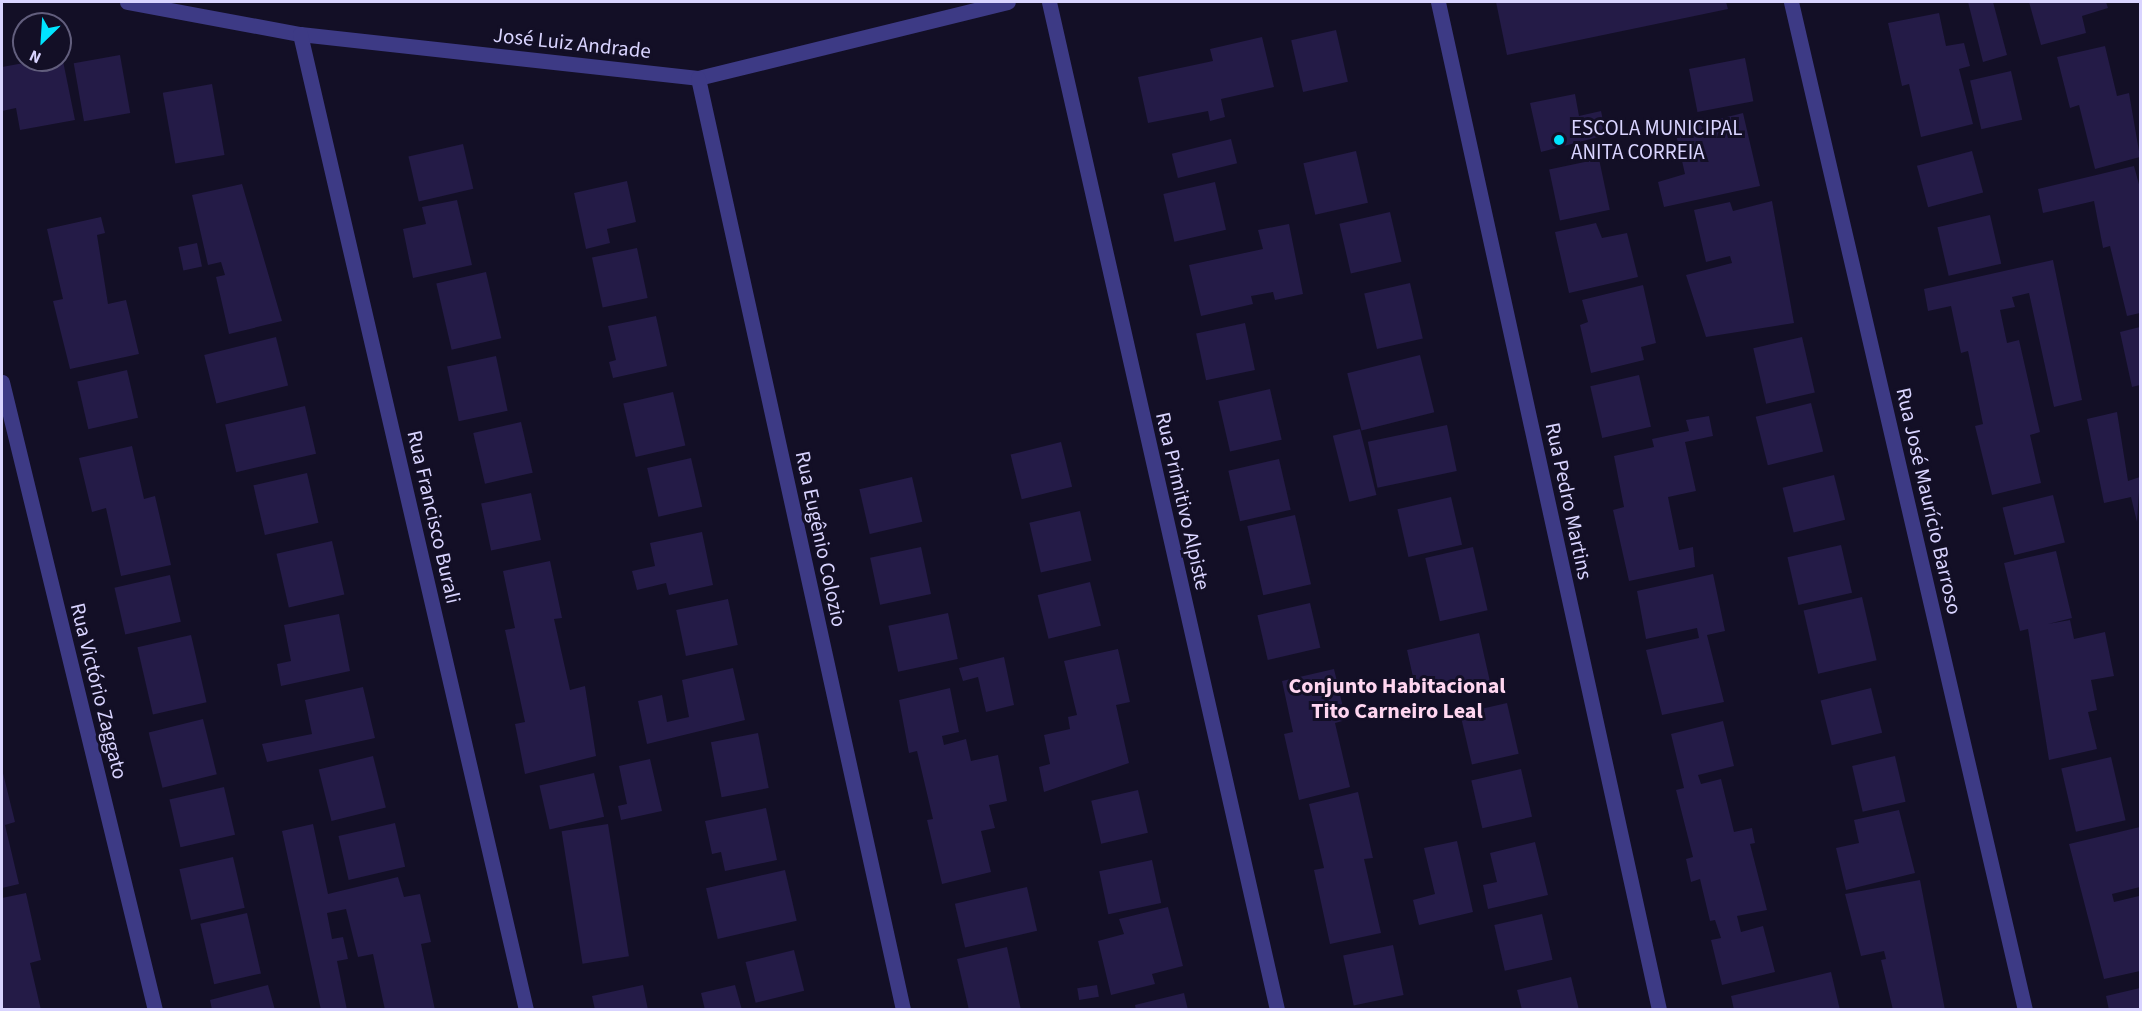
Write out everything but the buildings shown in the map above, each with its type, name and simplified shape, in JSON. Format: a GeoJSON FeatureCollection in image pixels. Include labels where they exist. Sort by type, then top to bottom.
{"type":"FeatureCollection","features":[{"type":"Feature","properties":{"kind":"street","name":"José Luiz Andrade"},"geometry":{"type":"LineString","coordinates":[[127,2],[300,34],[698,78],[1008,2]]}},
{"type":"Feature","properties":{"kind":"street","name":"Rua Primitivo Alpiste"},"geometry":{"type":"LineString","coordinates":[[1049,2],[1277,1010]]}},
{"type":"Feature","properties":{"kind":"street","name":"Rua Pedro Martins"},"geometry":{"type":"LineString","coordinates":[[1438,2],[1659,1010]]}},
{"type":"Feature","properties":{"kind":"street","name":"Rua José Maurício Barroso"},"geometry":{"type":"LineString","coordinates":[[1791,2],[2025,1010]]}},
{"type":"Feature","properties":{"kind":"street","name":"Rua Francisco Burali"},"geometry":{"type":"LineString","coordinates":[[300,34],[526,1010]]}},
{"type":"Feature","properties":{"kind":"street","name":"Rua Eugênio Colozio"},"geometry":{"type":"LineString","coordinates":[[698,78],[903,1010]]}},
{"type":"Feature","properties":{"kind":"street","name":"Rua Victório Zaggato"},"geometry":{"type":"LineString","coordinates":[[2,382],[155,1010]]}},
{"type":"Feature","properties":{"kind":"place","name":"ESCOLA MUNICIPAL ANITA CORREIA"},"geometry":{"type":"Point","coordinates":[1559,140]}},
{"type":"Feature","properties":{"kind":"district","name":"Conjunto Habitacional Tito Carneiro Leal"},"geometry":{"type":"Point","coordinates":[1397,698]}}]}
